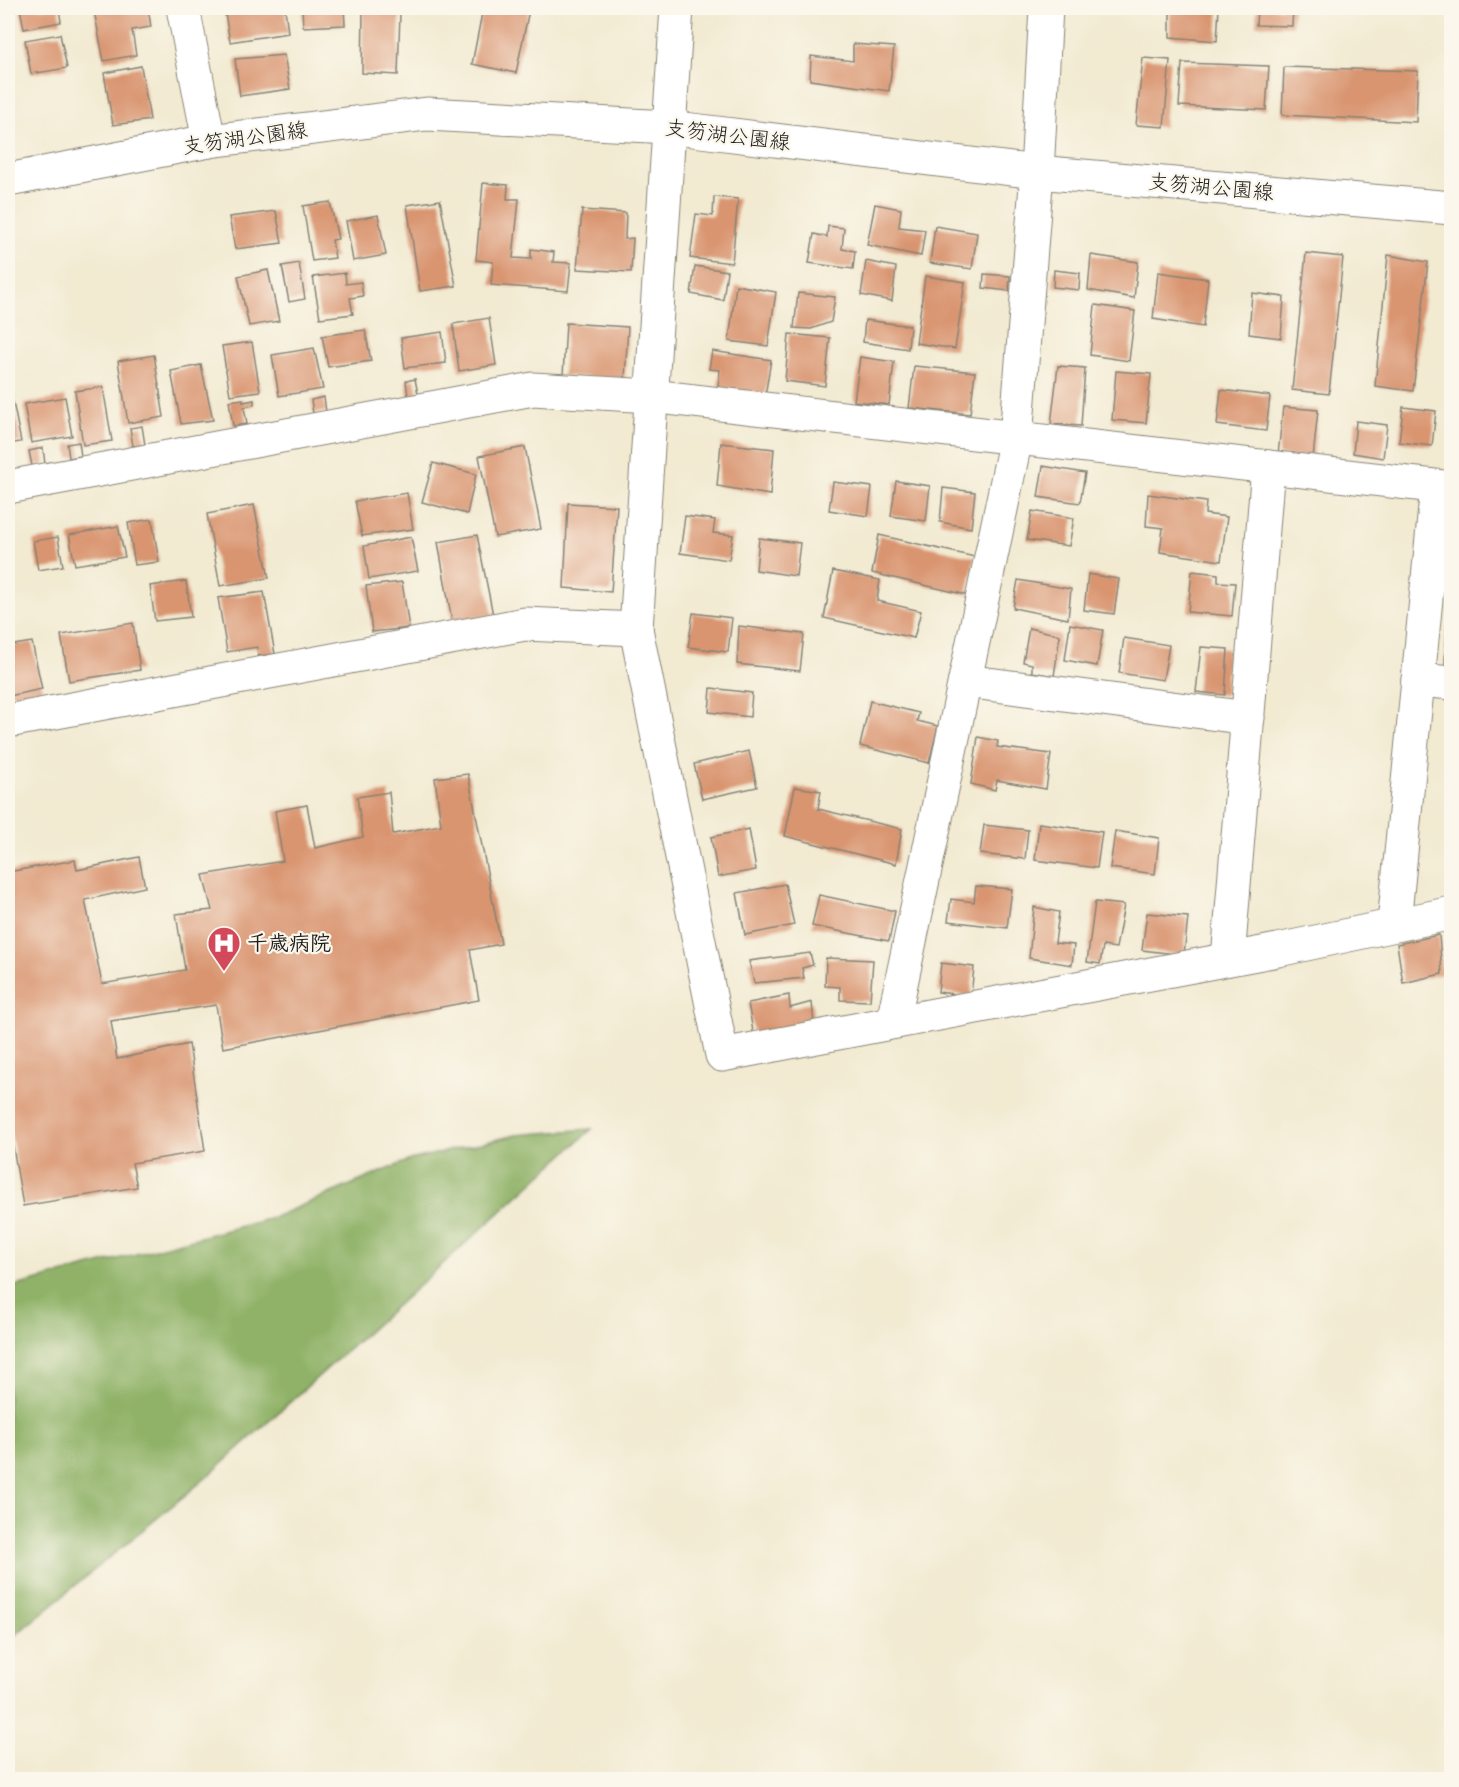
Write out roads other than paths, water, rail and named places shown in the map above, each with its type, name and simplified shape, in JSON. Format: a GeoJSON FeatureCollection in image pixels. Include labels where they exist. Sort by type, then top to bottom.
{"type":"FeatureCollection","features":[{"type":"Feature","properties":{"kind":"street"},"geometry":{"type":"LineString","coordinates":[[183,8],[210,141]]}},
{"type":"Feature","properties":{"kind":"street"},"geometry":{"type":"LineString","coordinates":[[677,8],[636,629],[722,1055],[1228,959],[1452,913]]}},
{"type":"Feature","properties":{"kind":"street"},"geometry":{"type":"LineString","coordinates":[[893,1022],[1016,438],[1037,172],[1046,8]]}},
{"type":"Feature","properties":{"kind":"street","name":"支笏湖公園線"},"geometry":{"type":"LineString","coordinates":[[8,180],[210,141],[427,114],[668,128],[1037,172],[1452,208]]}},
{"type":"Feature","properties":{"kind":"street"},"geometry":{"type":"LineString","coordinates":[[8,487],[534,389],[651,396],[1444,487],[1418,680],[1394,924]]}},
{"type":"Feature","properties":{"kind":"street"},"geometry":{"type":"LineString","coordinates":[[1228,959],[1268,467]]}},
{"type":"Feature","properties":{"kind":"street"},"geometry":{"type":"LineString","coordinates":[[8,721],[525,624],[636,629]]}},
{"type":"Feature","properties":{"kind":"street"},"geometry":{"type":"LineString","coordinates":[[1418,680],[1452,683]]}},
{"type":"Feature","properties":{"kind":"street"},"geometry":{"type":"LineString","coordinates":[[965,681],[1248,718]]}},
{"type":"Feature","properties":{"kind":"place","name":"千歳病院"},"geometry":{"type":"Point","coordinates":[224,972]}}]}
